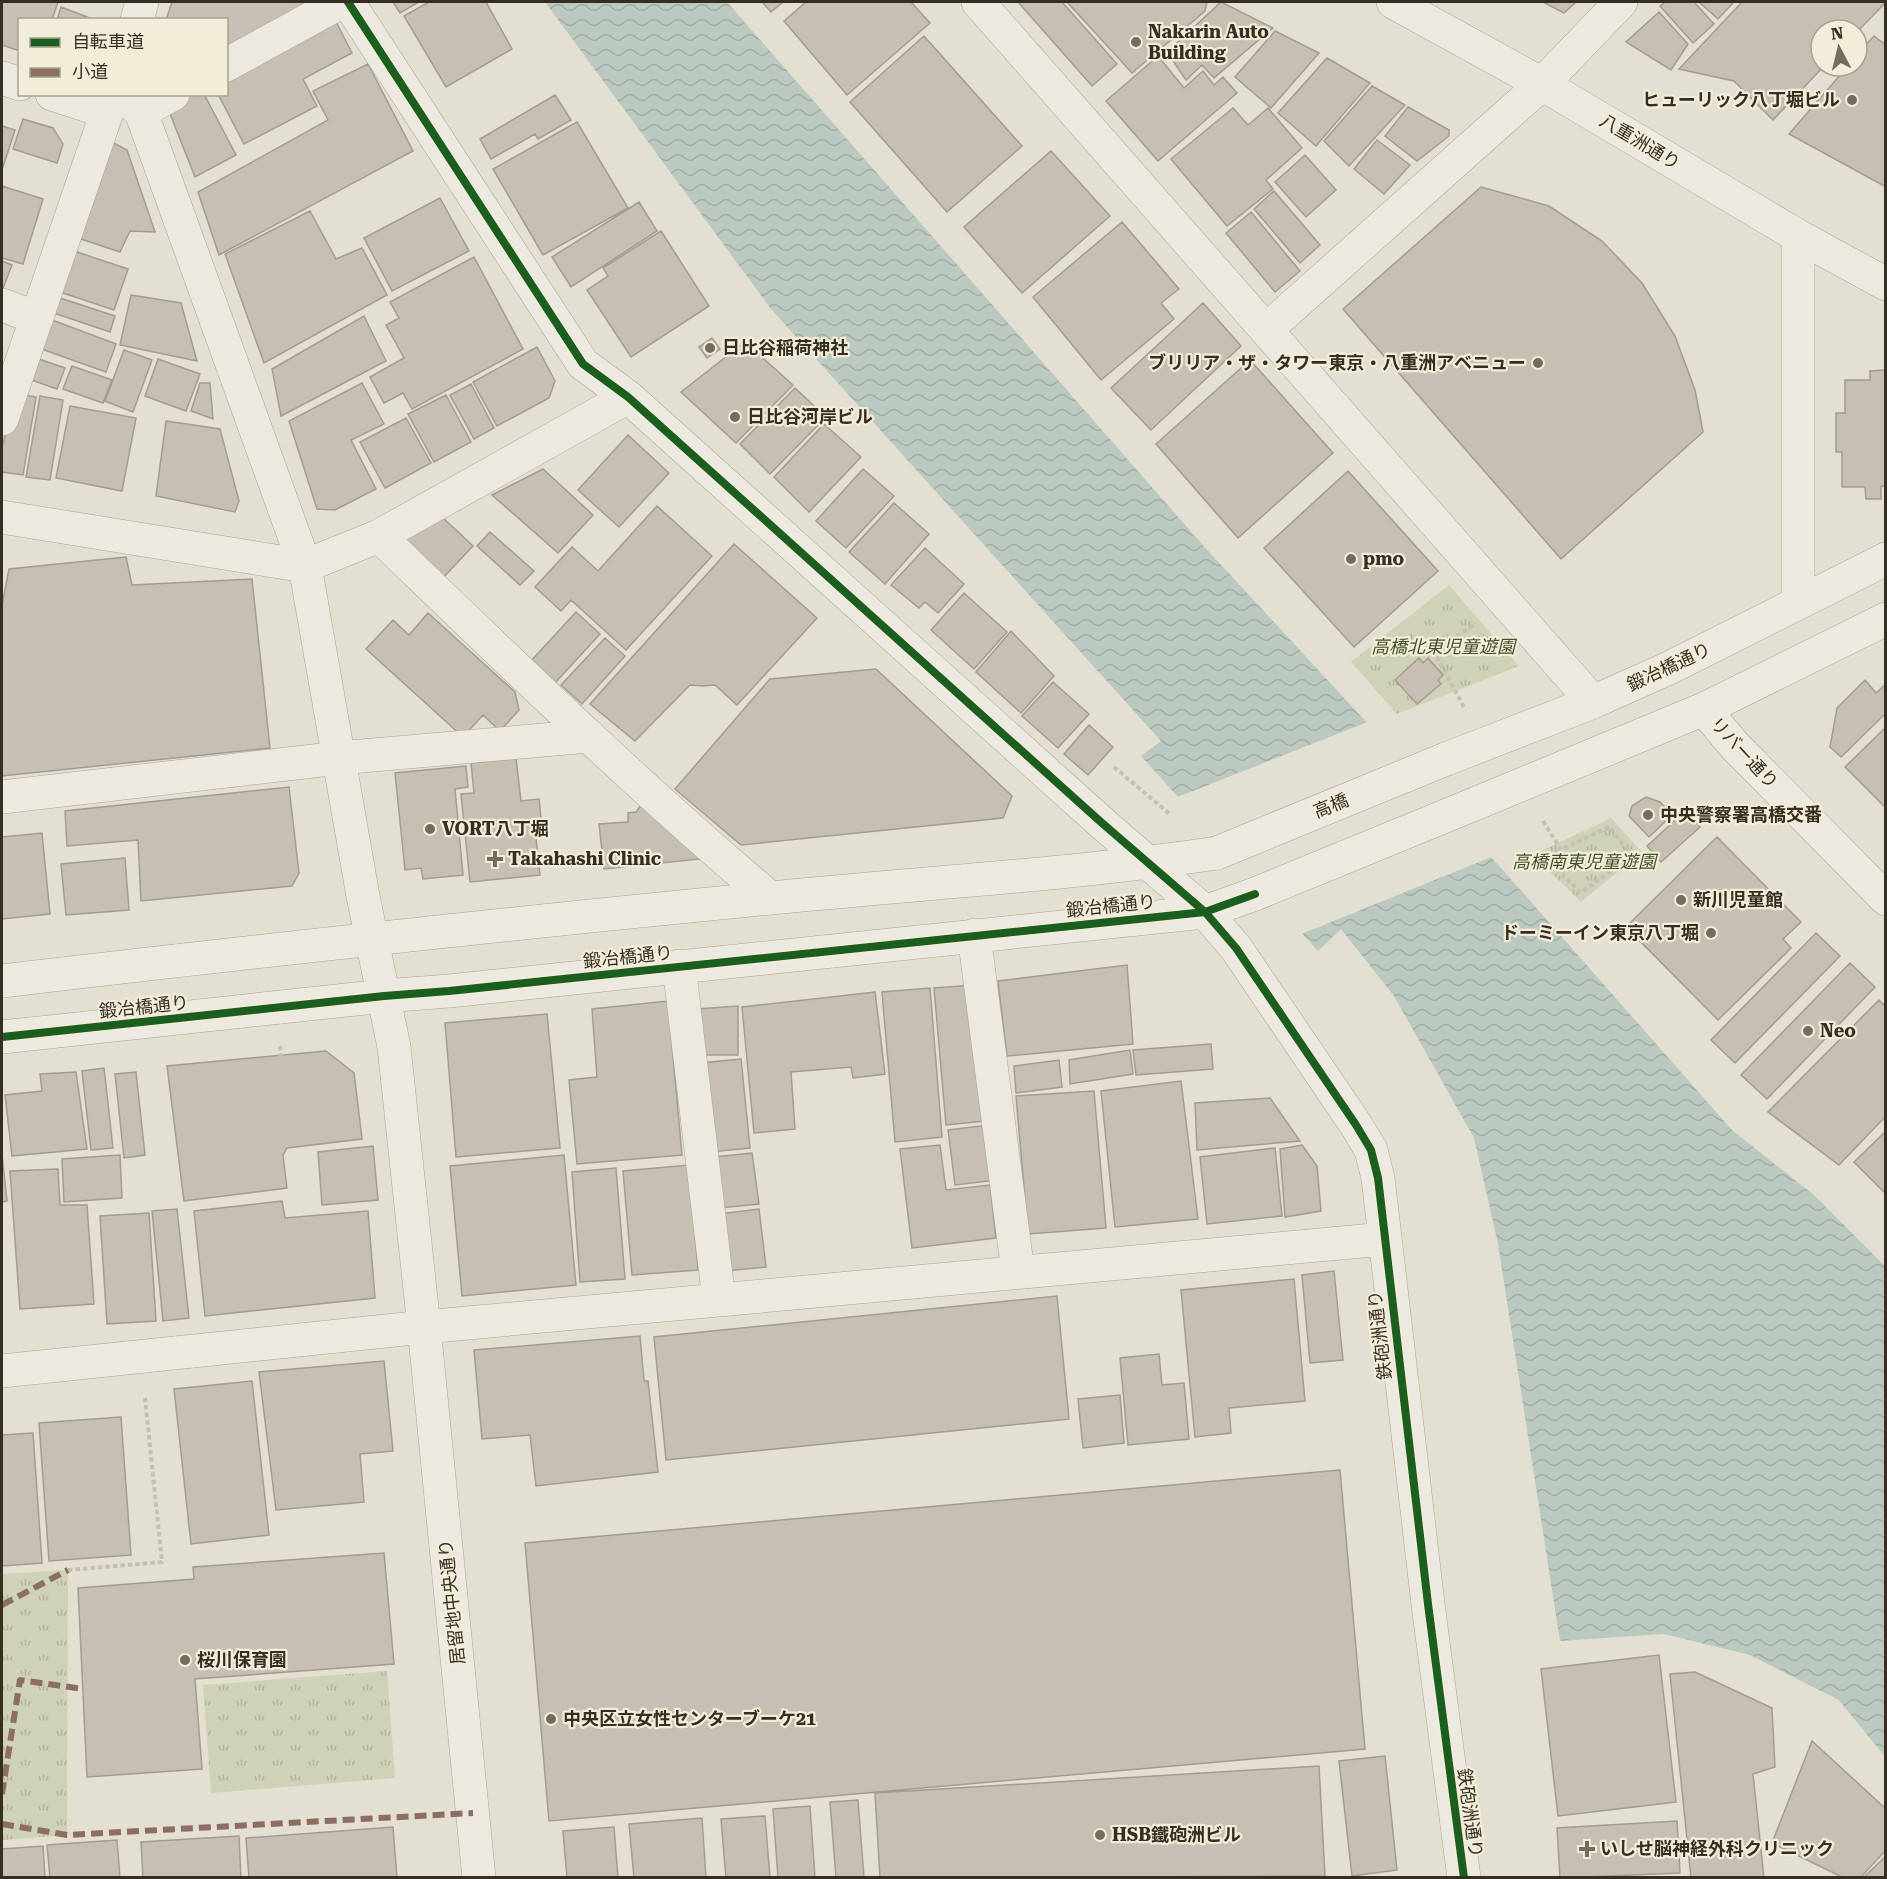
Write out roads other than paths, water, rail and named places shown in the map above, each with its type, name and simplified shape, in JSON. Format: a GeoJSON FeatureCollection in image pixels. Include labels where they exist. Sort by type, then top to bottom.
{"type":"FeatureCollection","features":[{"type":"Feature","properties":{"kind":"street"},"geometry":{"type":"LineString","coordinates":[[137,18],[142,2]]}},
{"type":"Feature","properties":{"kind":"street"},"geometry":{"type":"LineString","coordinates":[[228,64],[341,2]]}},
{"type":"Feature","properties":{"kind":"street","name":"鉄砲洲通り"},"geometry":{"type":"LineString","coordinates":[[348,2],[583,364],[628,397],[1204,912],[1236,948],[1371,1150],[1378,1178],[1428,1604],[1464,1878]]}},
{"type":"Feature","properties":{"kind":"street"},"geometry":{"type":"LineString","coordinates":[[978,2],[1593,702]]}},
{"type":"Feature","properties":{"kind":"street","name":"八重洲通り"},"geometry":{"type":"LineString","coordinates":[[1393,2],[1542,84],[1798,236],[1886,284]]}},
{"type":"Feature","properties":{"kind":"street"},"geometry":{"type":"LineString","coordinates":[[1266,330],[1542,84],[1621,2]]}},
{"type":"Feature","properties":{"kind":"street"},"geometry":{"type":"LineString","coordinates":[[2,78],[18,83]]}},
{"type":"Feature","properties":{"kind":"street"},"geometry":{"type":"LineString","coordinates":[[67,96],[121,103],[161,96]]}},
{"type":"Feature","properties":{"kind":"street"},"geometry":{"type":"LineString","coordinates":[[2,419],[37,318],[121,103]]}},
{"type":"Feature","properties":{"kind":"street","name":"居留地中央通り"},"geometry":{"type":"LineString","coordinates":[[121,103],[305,566],[372,940],[394,1047],[479,1878]]}},
{"type":"Feature","properties":{"kind":"street"},"geometry":{"type":"LineString","coordinates":[[1798,236],[1796,556],[1798,603]]}},
{"type":"Feature","properties":{"kind":"street"},"geometry":{"type":"LineString","coordinates":[[2,305],[37,318]]}},
{"type":"Feature","properties":{"kind":"street"},"geometry":{"type":"LineString","coordinates":[[2,517],[305,566],[379,536],[628,397]]}},
{"type":"Feature","properties":{"kind":"street"},"geometry":{"type":"LineString","coordinates":[[379,536],[589,736],[770,898]]}},
{"type":"Feature","properties":{"kind":"street","name":"鍛冶橋通り"},"geometry":{"type":"LineString","coordinates":[[1446,759],[1593,702],[1670,668],[1886,559]]}},
{"type":"Feature","properties":{"kind":"street"},"geometry":{"type":"LineString","coordinates":[[1704,710],[1886,619]]}},
{"type":"Feature","properties":{"kind":"street","name":"鍛冶橋通り"},"geometry":{"type":"LineString","coordinates":[[2,1037],[1204,912],[1255,894],[1704,710]]}},
{"type":"Feature","properties":{"kind":"street","name":"リバー通り"},"geometry":{"type":"LineString","coordinates":[[1704,710],[1734,745],[1886,899]]}},
{"type":"Feature","properties":{"kind":"street"},"geometry":{"type":"LineString","coordinates":[[2,797],[339,758],[589,736]]}},
{"type":"Feature","properties":{"kind":"street","name":"高橋"},"geometry":{"type":"LineString","coordinates":[[1149,863],[1217,853],[1446,759]]}},
{"type":"Feature","properties":{"kind":"street"},"geometry":{"type":"LineString","coordinates":[[2,981],[770,898],[1149,863]]}},
{"type":"Feature","properties":{"kind":"street"},"geometry":{"type":"LineString","coordinates":[[974,935],[1018,1272]]}},
{"type":"Feature","properties":{"kind":"street"},"geometry":{"type":"LineString","coordinates":[[679,966],[719,1300]]}},
{"type":"Feature","properties":{"kind":"street"},"geometry":{"type":"LineString","coordinates":[[2,1371],[424,1327],[1384,1239]]}},
{"type":"Feature","properties":{"kind":"water"},"geometry":{"type":"Polygon","coordinates":[[[545,2],[727,2],[1200,542],[1502,869],[1732,1130],[1815,1196],[1885,1266],[1885,1757],[1839,1700],[1750,1655],[1664,1634],[1560,1641],[1498,1244],[1474,1138],[1394,996],[1341,929],[1318,951],[1141,756],[1161,741],[771,309],[545,2]]]}},
{"type":"Feature","properties":{"kind":"place","name":"Nakarin Auto Building"},"geometry":{"type":"Point","coordinates":[1136,42]}},
{"type":"Feature","properties":{"kind":"place","name":"ヒューリック八丁堀ビル"},"geometry":{"type":"Point","coordinates":[1852,100]}},
{"type":"Feature","properties":{"kind":"place","name":"日比谷稲荷神社"},"geometry":{"type":"Point","coordinates":[710,348]}},
{"type":"Feature","properties":{"kind":"place","name":"ブリリア・ザ・タワー東京・八重洲アベニュー"},"geometry":{"type":"Point","coordinates":[1538,363]}},
{"type":"Feature","properties":{"kind":"place","name":"日比谷河岸ビル"},"geometry":{"type":"Point","coordinates":[735,417]}},
{"type":"Feature","properties":{"kind":"place","name":"pmo"},"geometry":{"type":"Point","coordinates":[1351,559]}},
{"type":"Feature","properties":{"kind":"place","name":"中央警察署高橋交番"},"geometry":{"type":"Point","coordinates":[1648,815]}},
{"type":"Feature","properties":{"kind":"place","name":"VORT八丁堀"},"geometry":{"type":"Point","coordinates":[430,829]}},
{"type":"Feature","properties":{"kind":"place","name":"Takahashi Clinic"},"geometry":{"type":"Point","coordinates":[495,859]}},
{"type":"Feature","properties":{"kind":"place","name":"新川児童館"},"geometry":{"type":"Point","coordinates":[1681,900]}},
{"type":"Feature","properties":{"kind":"place","name":"ドーミーイン東京八丁堀"},"geometry":{"type":"Point","coordinates":[1711,933]}},
{"type":"Feature","properties":{"kind":"place","name":"Neo"},"geometry":{"type":"Point","coordinates":[1808,1031]}},
{"type":"Feature","properties":{"kind":"place","name":"桜川保育園"},"geometry":{"type":"Point","coordinates":[185,1660]}},
{"type":"Feature","properties":{"kind":"place","name":"中央区立女性センターブーケ21"},"geometry":{"type":"Point","coordinates":[551,1719]}},
{"type":"Feature","properties":{"kind":"place","name":"HSB鐵砲洲ビル"},"geometry":{"type":"Point","coordinates":[1100,1835]}},
{"type":"Feature","properties":{"kind":"place","name":"いしせ脳神経外科クリニック"},"geometry":{"type":"Point","coordinates":[1587,1849]}},
{"type":"Feature","properties":{"kind":"park label","name":"高橋北東児童遊園"},"geometry":{"type":"Point","coordinates":[1443,647]}},
{"type":"Feature","properties":{"kind":"park label","name":"高橋南東児童遊園"},"geometry":{"type":"Point","coordinates":[1584,862]}}]}
